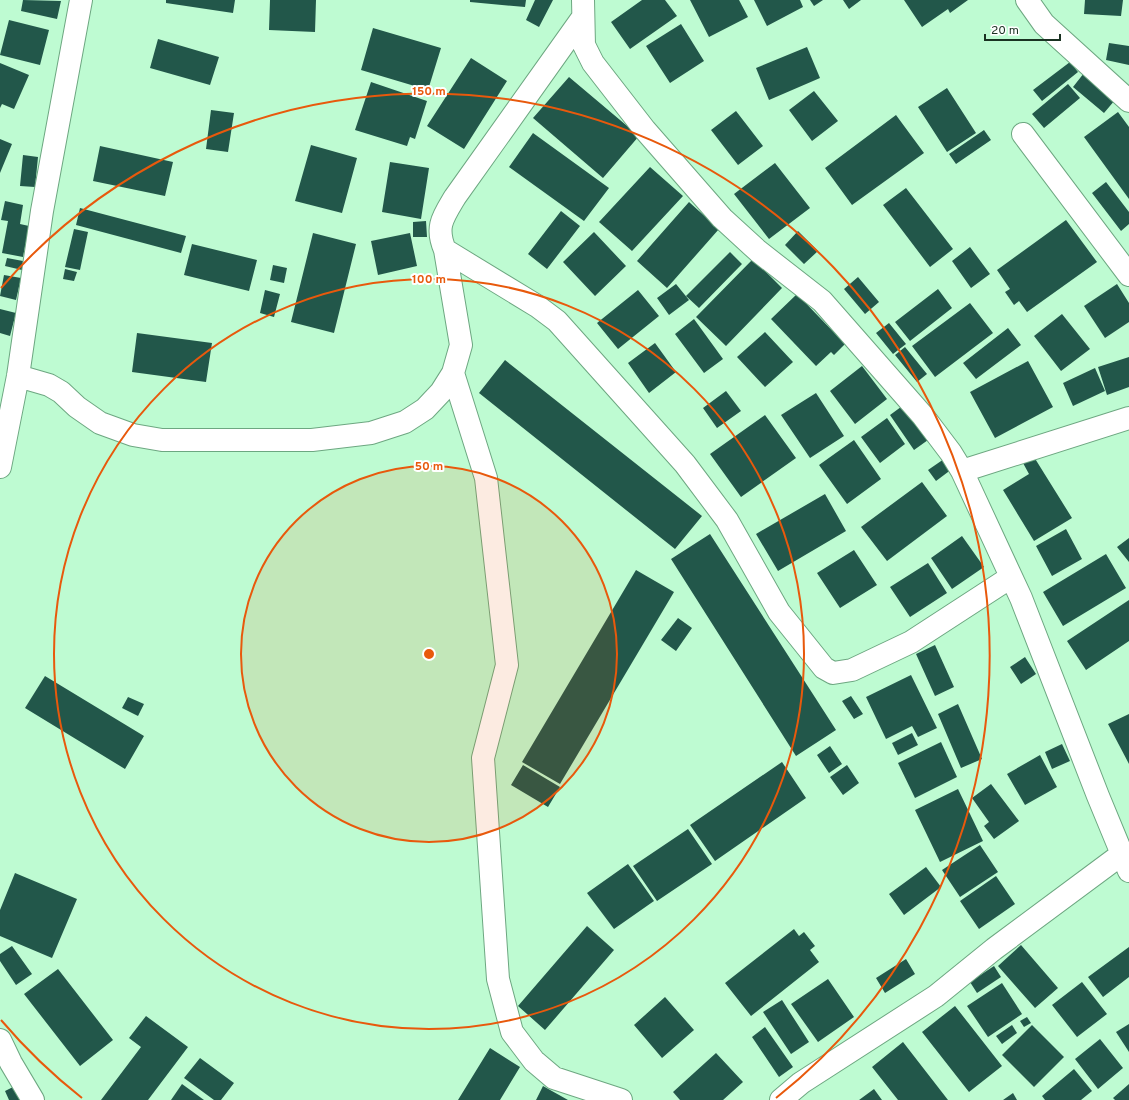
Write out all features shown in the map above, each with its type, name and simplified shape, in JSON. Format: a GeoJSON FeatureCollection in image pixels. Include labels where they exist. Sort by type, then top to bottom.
{"type":"FeatureCollection","features":[{"type":"Feature","properties":{"kind":"street"},"geometry":{"type":"LineString","coordinates":[[0,467],[18,376],[42,211],[81,0]]}},
{"type":"Feature","properties":{"kind":"street"},"geometry":{"type":"LineString","coordinates":[[1027,0],[1044,24],[1129,101]]}},
{"type":"Feature","properties":{"kind":"street"},"geometry":{"type":"LineString","coordinates":[[18,376],[49,386],[61,392],[77,407],[100,423],[133,435],[162,440],[312,440],[371,433],[405,422],[425,409],[441,392],[454,373],[461,345],[445,250],[440,238],[442,218],[583,8]]}},
{"type":"Feature","properties":{"kind":"street"},"geometry":{"type":"LineString","coordinates":[[583,8],[584,45],[593,62],[645,130],[722,218],[758,251],[822,301],[923,416],[962,470],[1021,598],[1098,796],[1126,862],[994,949],[936,996],[801,1083],[780,1100]]}},
{"type":"Feature","properties":{"kind":"street"},"geometry":{"type":"LineString","coordinates":[[1023,134],[1129,275]]}},
{"type":"Feature","properties":{"kind":"street"},"geometry":{"type":"LineString","coordinates":[[445,250],[537,306],[562,326],[685,464],[727,520],[779,612],[824,668],[833,673],[852,670],[911,642],[1011,577]]}},
{"type":"Feature","properties":{"kind":"street"},"geometry":{"type":"LineString","coordinates":[[454,373],[486,478],[507,665],[483,758],[498,979],[512,1032],[534,1062],[554,1078],[621,1100]]}},
{"type":"Feature","properties":{"kind":"street"},"geometry":{"type":"LineString","coordinates":[[962,470],[1129,418]]}},
{"type":"Feature","properties":{"kind":"street"},"geometry":{"type":"LineString","coordinates":[[0,1040],[32,1100]]}},
{"type":"Feature","properties":{"kind":"building"},"geometry":{"type":"Polygon","coordinates":[[[23,0],[61,1],[57,19],[21,11],[23,0]]]}},
{"type":"Feature","properties":{"kind":"building"},"geometry":{"type":"Polygon","coordinates":[[[166,0],[235,0],[233,13],[166,3],[166,0]]]}},
{"type":"Feature","properties":{"kind":"building"},"geometry":{"type":"Polygon","coordinates":[[[270,0],[316,0],[315,32],[269,30],[270,0]]]}},
{"type":"Feature","properties":{"kind":"building"},"geometry":{"type":"Polygon","coordinates":[[[470,0],[526,0],[525,7],[470,2],[470,0]]]}},
{"type":"Feature","properties":{"kind":"building"},"geometry":{"type":"Polygon","coordinates":[[[535,0],[553,0],[539,27],[526,20],[535,0]]]}},
{"type":"Feature","properties":{"kind":"building"},"geometry":{"type":"Polygon","coordinates":[[[642,0],[665,0],[677,16],[630,49],[611,22],[642,0]]]}},
{"type":"Feature","properties":{"kind":"building"},"geometry":{"type":"Polygon","coordinates":[[[690,0],[739,0],[748,17],[709,37],[690,0]]]}},
{"type":"Feature","properties":{"kind":"building"},"geometry":{"type":"Polygon","coordinates":[[[754,0],[800,0],[803,7],[767,26],[754,0]]]}},
{"type":"Feature","properties":{"kind":"building"},"geometry":{"type":"Polygon","coordinates":[[[810,0],[823,0],[814,6],[810,0]]]}},
{"type":"Feature","properties":{"kind":"building"},"geometry":{"type":"Polygon","coordinates":[[[843,0],[861,0],[849,9],[843,0]]]}},
{"type":"Feature","properties":{"kind":"building"},"geometry":{"type":"Polygon","coordinates":[[[904,0],[968,0],[950,13],[948,9],[922,27],[904,0]]]}},
{"type":"Feature","properties":{"kind":"building"},"geometry":{"type":"Polygon","coordinates":[[[1085,0],[1123,0],[1121,16],[1084,14],[1085,0]]]}},
{"type":"Feature","properties":{"kind":"building"},"geometry":{"type":"Polygon","coordinates":[[[9,20],[49,30],[40,65],[0,55],[9,20]]]}},
{"type":"Feature","properties":{"kind":"building"},"geometry":{"type":"Polygon","coordinates":[[[681,24],[704,61],[670,83],[646,46],[681,24]]]}},
{"type":"Feature","properties":{"kind":"building"},"geometry":{"type":"Polygon","coordinates":[[[373,28],[441,48],[428,90],[361,70],[373,28]]]}},
{"type":"Feature","properties":{"kind":"building"},"geometry":{"type":"Polygon","coordinates":[[[158,39],[219,57],[210,85],[150,68],[158,39]]]}},
{"type":"Feature","properties":{"kind":"building"},"geometry":{"type":"Polygon","coordinates":[[[1109,43],[1129,46],[1129,65],[1106,60],[1109,43]]]}},
{"type":"Feature","properties":{"kind":"building"},"geometry":{"type":"Polygon","coordinates":[[[807,47],[820,78],[769,100],[756,68],[807,47]]]}},
{"type":"Feature","properties":{"kind":"building"},"geometry":{"type":"Polygon","coordinates":[[[471,58],[507,81],[464,149],[427,126],[471,58]]]}},
{"type":"Feature","properties":{"kind":"building"},"geometry":{"type":"Polygon","coordinates":[[[1070,62],[1078,72],[1042,101],[1033,90],[1070,62]]]}},
{"type":"Feature","properties":{"kind":"building"},"geometry":{"type":"Polygon","coordinates":[[[0,63],[29,75],[14,109],[2,104],[0,108],[0,63]]]}},
{"type":"Feature","properties":{"kind":"building"},"geometry":{"type":"Polygon","coordinates":[[[1084,73],[1115,100],[1104,113],[1073,87],[1084,73]]]}},
{"type":"Feature","properties":{"kind":"building"},"geometry":{"type":"Polygon","coordinates":[[[569,77],[639,136],[603,178],[533,118],[569,77]]]}},
{"type":"Feature","properties":{"kind":"building"},"geometry":{"type":"Polygon","coordinates":[[[371,82],[427,101],[415,139],[410,137],[407,146],[355,130],[371,82]]]}},
{"type":"Feature","properties":{"kind":"building"},"geometry":{"type":"Polygon","coordinates":[[[1068,84],[1080,98],[1044,128],[1032,114],[1068,84]]]}},
{"type":"Feature","properties":{"kind":"building"},"geometry":{"type":"Polygon","coordinates":[[[947,88],[976,133],[947,152],[918,107],[947,88]]]}},
{"type":"Feature","properties":{"kind":"building"},"geometry":{"type":"Polygon","coordinates":[[[814,91],[838,121],[812,141],[789,110],[814,91]]]}},
{"type":"Feature","properties":{"kind":"building"},"geometry":{"type":"Polygon","coordinates":[[[211,110],[234,113],[228,152],[206,149],[211,110]]]}},
{"type":"Feature","properties":{"kind":"building"},"geometry":{"type":"Polygon","coordinates":[[[736,111],[763,146],[738,165],[711,130],[736,111]]]}},
{"type":"Feature","properties":{"kind":"building"},"geometry":{"type":"Polygon","coordinates":[[[1118,112],[1129,127],[1129,199],[1084,137],[1118,112]]]}},
{"type":"Feature","properties":{"kind":"building"},"geometry":{"type":"Polygon","coordinates":[[[896,115],[924,153],[852,205],[825,168],[896,115]]]}},
{"type":"Feature","properties":{"kind":"building"},"geometry":{"type":"Polygon","coordinates":[[[984,130],[991,140],[956,164],[949,154],[984,130]]]}},
{"type":"Feature","properties":{"kind":"building"},"geometry":{"type":"Polygon","coordinates":[[[533,133],[609,188],[584,221],[509,167],[533,133]]]}},
{"type":"Feature","properties":{"kind":"building"},"geometry":{"type":"Polygon","coordinates":[[[0,139],[12,144],[0,173],[0,139]]]}},
{"type":"Feature","properties":{"kind":"building"},"geometry":{"type":"Polygon","coordinates":[[[311,145],[357,158],[342,213],[295,201],[311,145]]]}},
{"type":"Feature","properties":{"kind":"building"},"geometry":{"type":"Polygon","coordinates":[[[100,146],[173,162],[165,196],[93,181],[100,146]]]}},
{"type":"Feature","properties":{"kind":"building"},"geometry":{"type":"Polygon","coordinates":[[[23,155],[38,157],[35,187],[20,186],[23,155]]]}},
{"type":"Feature","properties":{"kind":"building"},"geometry":{"type":"Polygon","coordinates":[[[390,162],[429,168],[421,219],[382,212],[390,162]]]}},
{"type":"Feature","properties":{"kind":"building"},"geometry":{"type":"Polygon","coordinates":[[[775,163],[810,208],[769,239],[734,194],[775,163]]]}},
{"type":"Feature","properties":{"kind":"building"},"geometry":{"type":"Polygon","coordinates":[[[650,167],[683,196],[632,251],[599,222],[650,167]]]}},
{"type":"Feature","properties":{"kind":"building"},"geometry":{"type":"Polygon","coordinates":[[[1106,182],[1129,212],[1129,224],[1121,231],[1092,193],[1106,182]]]}},
{"type":"Feature","properties":{"kind":"building"},"geometry":{"type":"Polygon","coordinates":[[[906,188],[953,249],[930,267],[883,205],[906,188]]]}},
{"type":"Feature","properties":{"kind":"building"},"geometry":{"type":"Polygon","coordinates":[[[5,201],[23,205],[20,224],[29,226],[23,257],[2,253],[8,221],[1,220],[5,201]]]}},
{"type":"Feature","properties":{"kind":"building"},"geometry":{"type":"Polygon","coordinates":[[[689,202],[719,229],[667,288],[637,261],[689,202]]]}},
{"type":"Feature","properties":{"kind":"building"},"geometry":{"type":"Polygon","coordinates":[[[80,208],[186,236],[181,253],[76,225],[80,208]]]}},
{"type":"Feature","properties":{"kind":"building"},"geometry":{"type":"Polygon","coordinates":[[[561,211],[580,226],[547,269],[528,254],[561,211]]]}},
{"type":"Feature","properties":{"kind":"building"},"geometry":{"type":"Polygon","coordinates":[[[1066,220],[1097,262],[1027,312],[1019,301],[1014,305],[1005,292],[1010,289],[997,270],[1066,220]]]}},
{"type":"Feature","properties":{"kind":"building"},"geometry":{"type":"Polygon","coordinates":[[[426,221],[427,237],[413,237],[413,222],[426,221]]]}},
{"type":"Feature","properties":{"kind":"building"},"geometry":{"type":"Polygon","coordinates":[[[74,229],[88,232],[80,270],[65,267],[74,229]]]}},
{"type":"Feature","properties":{"kind":"building"},"geometry":{"type":"Polygon","coordinates":[[[798,231],[818,251],[804,264],[785,245],[798,231]]]}},
{"type":"Feature","properties":{"kind":"building"},"geometry":{"type":"Polygon","coordinates":[[[594,232],[626,266],[595,296],[563,262],[594,232]]]}},
{"type":"Feature","properties":{"kind":"building"},"geometry":{"type":"Polygon","coordinates":[[[313,233],[356,244],[334,333],[291,322],[313,233]]]}},
{"type":"Feature","properties":{"kind":"building"},"geometry":{"type":"Polygon","coordinates":[[[410,233],[417,266],[378,275],[371,241],[410,233]]]}},
{"type":"Feature","properties":{"kind":"building"},"geometry":{"type":"Polygon","coordinates":[[[192,244],[257,260],[249,291],[184,275],[192,244]]]}},
{"type":"Feature","properties":{"kind":"building"},"geometry":{"type":"Polygon","coordinates":[[[970,247],[990,274],[971,288],[952,261],[970,247]]]}},
{"type":"Feature","properties":{"kind":"building"},"geometry":{"type":"Polygon","coordinates":[[[730,252],[742,264],[699,308],[686,296],[730,252]]]}},
{"type":"Feature","properties":{"kind":"building"},"geometry":{"type":"Polygon","coordinates":[[[7,258],[23,261],[22,270],[5,266],[7,258]]]}},
{"type":"Feature","properties":{"kind":"building"},"geometry":{"type":"Polygon","coordinates":[[[753,259],[782,288],[726,346],[696,317],[753,259]]]}},
{"type":"Feature","properties":{"kind":"building"},"geometry":{"type":"Polygon","coordinates":[[[273,265],[287,268],[284,283],[270,280],[273,265]]]}},
{"type":"Feature","properties":{"kind":"building"},"geometry":{"type":"Polygon","coordinates":[[[65,269],[77,272],[74,281],[63,279],[65,269]]]}},
{"type":"Feature","properties":{"kind":"building"},"geometry":{"type":"Polygon","coordinates":[[[4,275],[21,278],[16,300],[0,296],[4,275]]]}},
{"type":"Feature","properties":{"kind":"building"},"geometry":{"type":"Polygon","coordinates":[[[858,277],[879,302],[865,314],[844,289],[858,277]]]}},
{"type":"Feature","properties":{"kind":"building"},"geometry":{"type":"Polygon","coordinates":[[[676,284],[689,300],[669,315],[657,298],[676,284]]]}},
{"type":"Feature","properties":{"kind":"building"},"geometry":{"type":"Polygon","coordinates":[[[1117,284],[1129,303],[1129,322],[1105,338],[1084,306],[1117,284]]]}},
{"type":"Feature","properties":{"kind":"building"},"geometry":{"type":"Polygon","coordinates":[[[938,289],[952,308],[910,341],[895,322],[938,289]]]}},
{"type":"Feature","properties":{"kind":"building"},"geometry":{"type":"Polygon","coordinates":[[[265,290],[280,294],[274,317],[260,313],[265,290]]]}},
{"type":"Feature","properties":{"kind":"building"},"geometry":{"type":"Polygon","coordinates":[[[638,290],[659,316],[618,349],[597,323],[638,290]]]}},
{"type":"Feature","properties":{"kind":"building"},"geometry":{"type":"Polygon","coordinates":[[[797,294],[845,344],[834,355],[831,352],[816,366],[771,319],[797,294]]]}},
{"type":"Feature","properties":{"kind":"building"},"geometry":{"type":"Polygon","coordinates":[[[970,303],[993,333],[935,377],[912,346],[970,303]]]}},
{"type":"Feature","properties":{"kind":"building"},"geometry":{"type":"Polygon","coordinates":[[[0,309],[16,313],[10,336],[0,333],[0,309]]]}},
{"type":"Feature","properties":{"kind":"building"},"geometry":{"type":"Polygon","coordinates":[[[1062,314],[1090,349],[1061,371],[1034,336],[1062,314]]]}},
{"type":"Feature","properties":{"kind":"building"},"geometry":{"type":"Polygon","coordinates":[[[694,319],[723,359],[704,373],[675,334],[694,319]]]}},
{"type":"Feature","properties":{"kind":"building"},"geometry":{"type":"Polygon","coordinates":[[[889,323],[906,344],[893,354],[876,333],[889,323]]]}},
{"type":"Feature","properties":{"kind":"building"},"geometry":{"type":"Polygon","coordinates":[[[1008,328],[1021,345],[976,379],[963,363],[1008,328]]]}},
{"type":"Feature","properties":{"kind":"building"},"geometry":{"type":"Polygon","coordinates":[[[765,332],[793,362],[765,387],[737,357],[765,332]]]}},
{"type":"Feature","properties":{"kind":"building"},"geometry":{"type":"Polygon","coordinates":[[[137,333],[212,343],[206,382],[132,372],[137,333]]]}},
{"type":"Feature","properties":{"kind":"building"},"geometry":{"type":"Polygon","coordinates":[[[655,343],[676,372],[649,393],[628,363],[655,343]]]}},
{"type":"Feature","properties":{"kind":"building"},"geometry":{"type":"Polygon","coordinates":[[[905,347],[927,374],[917,382],[895,355],[905,347]]]}},
{"type":"Feature","properties":{"kind":"building"},"geometry":{"type":"Polygon","coordinates":[[[1129,357],[1129,387],[1107,395],[1098,367],[1129,357]]]}},
{"type":"Feature","properties":{"kind":"building"},"geometry":{"type":"Polygon","coordinates":[[[505,360],[702,516],[675,549],[479,393],[505,360]]]}},
{"type":"Feature","properties":{"kind":"building"},"geometry":{"type":"Polygon","coordinates":[[[1028,361],[1053,407],[995,438],[970,392],[1028,361]]]}},
{"type":"Feature","properties":{"kind":"building"},"geometry":{"type":"Polygon","coordinates":[[[862,366],[887,399],[855,424],[830,391],[862,366]]]}},
{"type":"Feature","properties":{"kind":"building"},"geometry":{"type":"Polygon","coordinates":[[[1095,368],[1105,391],[1073,406],[1063,383],[1095,368]]]}},
{"type":"Feature","properties":{"kind":"building"},"geometry":{"type":"Polygon","coordinates":[[[726,391],[741,411],[717,428],[703,408],[726,391]]]}},
{"type":"Feature","properties":{"kind":"building"},"geometry":{"type":"Polygon","coordinates":[[[816,393],[844,436],[810,458],[781,415],[816,393]]]}},
{"type":"Feature","properties":{"kind":"building"},"geometry":{"type":"Polygon","coordinates":[[[905,404],[928,440],[914,450],[890,415],[905,404]]]}},
{"type":"Feature","properties":{"kind":"building"},"geometry":{"type":"Polygon","coordinates":[[[765,415],[796,458],[741,497],[710,454],[765,415]]]}},
{"type":"Feature","properties":{"kind":"building"},"geometry":{"type":"Polygon","coordinates":[[[887,418],[905,444],[880,463],[861,437],[887,418]]]}},
{"type":"Feature","properties":{"kind":"building"},"geometry":{"type":"Polygon","coordinates":[[[854,440],[881,479],[847,504],[819,465],[854,440]]]}},
{"type":"Feature","properties":{"kind":"building"},"geometry":{"type":"Polygon","coordinates":[[[1034,457],[1072,518],[1034,541],[1003,490],[1029,474],[1023,463],[1034,457]]]}},
{"type":"Feature","properties":{"kind":"building"},"geometry":{"type":"Polygon","coordinates":[[[944,459],[952,469],[936,481],[928,470],[944,459]]]}},
{"type":"Feature","properties":{"kind":"building"},"geometry":{"type":"Polygon","coordinates":[[[922,482],[947,516],[887,561],[861,527],[922,482]]]}},
{"type":"Feature","properties":{"kind":"building"},"geometry":{"type":"Polygon","coordinates":[[[825,494],[846,531],[778,571],[756,534],[825,494]]]}},
{"type":"Feature","properties":{"kind":"building"},"geometry":{"type":"Polygon","coordinates":[[[1066,529],[1082,559],[1052,576],[1036,546],[1066,529]]]}},
{"type":"Feature","properties":{"kind":"building"},"geometry":{"type":"Polygon","coordinates":[[[710,534],[836,730],[796,756],[671,559],[710,534]]]}},
{"type":"Feature","properties":{"kind":"building"},"geometry":{"type":"Polygon","coordinates":[[[962,536],[984,567],[952,589],[931,558],[962,536]]]}},
{"type":"Feature","properties":{"kind":"building"},"geometry":{"type":"Polygon","coordinates":[[[1129,538],[1129,562],[1117,547],[1129,538]]]}},
{"type":"Feature","properties":{"kind":"building"},"geometry":{"type":"Polygon","coordinates":[[[854,550],[877,585],[840,608],[817,573],[854,550]]]}},
{"type":"Feature","properties":{"kind":"building"},"geometry":{"type":"Polygon","coordinates":[[[1106,554],[1126,588],[1063,626],[1043,592],[1106,554]]]}},
{"type":"Feature","properties":{"kind":"building"},"geometry":{"type":"Polygon","coordinates":[[[928,563],[947,593],[910,617],[890,587],[928,563]]]}},
{"type":"Feature","properties":{"kind":"building"},"geometry":{"type":"Polygon","coordinates":[[[636,570],[674,592],[560,784],[522,762],[636,570]]]}},
{"type":"Feature","properties":{"kind":"building"},"geometry":{"type":"Polygon","coordinates":[[[1129,600],[1129,641],[1086,670],[1067,641],[1129,600]]]}},
{"type":"Feature","properties":{"kind":"building"},"geometry":{"type":"Polygon","coordinates":[[[678,618],[692,628],[676,651],[661,640],[678,618]]]}},
{"type":"Feature","properties":{"kind":"building"},"geometry":{"type":"Polygon","coordinates":[[[935,645],[954,687],[935,696],[916,654],[935,645]]]}},
{"type":"Feature","properties":{"kind":"building"},"geometry":{"type":"Polygon","coordinates":[[[1025,657],[1036,674],[1021,684],[1010,667],[1025,657]]]}},
{"type":"Feature","properties":{"kind":"building"},"geometry":{"type":"Polygon","coordinates":[[[911,675],[937,728],[918,737],[912,726],[886,739],[866,697],[911,675]]]}},
{"type":"Feature","properties":{"kind":"building"},"geometry":{"type":"Polygon","coordinates":[[[45,676],[144,736],[125,769],[25,708],[45,676]]]}},
{"type":"Feature","properties":{"kind":"building"},"geometry":{"type":"Polygon","coordinates":[[[851,696],[863,714],[854,719],[842,701],[851,696]]]}},
{"type":"Feature","properties":{"kind":"building"},"geometry":{"type":"Polygon","coordinates":[[[128,697],[144,704],[138,716],[122,708],[128,697]]]}},
{"type":"Feature","properties":{"kind":"building"},"geometry":{"type":"Polygon","coordinates":[[[958,704],[982,759],[961,768],[938,714],[958,704]]]}},
{"type":"Feature","properties":{"kind":"building"},"geometry":{"type":"Polygon","coordinates":[[[1129,714],[1129,764],[1108,724],[1129,714]]]}},
{"type":"Feature","properties":{"kind":"building"},"geometry":{"type":"Polygon","coordinates":[[[912,733],[918,745],[898,755],[892,743],[912,733]]]}},
{"type":"Feature","properties":{"kind":"building"},"geometry":{"type":"Polygon","coordinates":[[[941,742],[957,777],[915,798],[898,763],[941,742]]]}},
{"type":"Feature","properties":{"kind":"building"},"geometry":{"type":"Polygon","coordinates":[[[1062,744],[1070,761],[1052,769],[1045,752],[1062,744]]]}},
{"type":"Feature","properties":{"kind":"building"},"geometry":{"type":"Polygon","coordinates":[[[830,746],[842,764],[829,773],[817,755],[830,746]]]}},
{"type":"Feature","properties":{"kind":"building"},"geometry":{"type":"Polygon","coordinates":[[[1040,755],[1057,787],[1025,805],[1007,774],[1040,755]]]}},
{"type":"Feature","properties":{"kind":"building"},"geometry":{"type":"Polygon","coordinates":[[[782,762],[806,798],[715,861],[690,825],[782,762]]]}},
{"type":"Feature","properties":{"kind":"building"},"geometry":{"type":"Polygon","coordinates":[[[523,765],[560,787],[548,807],[511,785],[523,765]]]}},
{"type":"Feature","properties":{"kind":"building"},"geometry":{"type":"Polygon","coordinates":[[[847,765],[859,783],[843,795],[830,777],[847,765]]]}},
{"type":"Feature","properties":{"kind":"building"},"geometry":{"type":"Polygon","coordinates":[[[991,784],[1019,821],[994,839],[984,826],[989,822],[972,798],[991,784]]]}},
{"type":"Feature","properties":{"kind":"building"},"geometry":{"type":"Polygon","coordinates":[[[958,789],[983,841],[940,862],[915,810],[958,789]]]}},
{"type":"Feature","properties":{"kind":"building"},"geometry":{"type":"Polygon","coordinates":[[[688,829],[712,864],[657,901],[633,866],[688,829]]]}},
{"type":"Feature","properties":{"kind":"building"},"geometry":{"type":"Polygon","coordinates":[[[980,845],[998,872],[960,897],[942,870],[980,845]]]}},
{"type":"Feature","properties":{"kind":"building"},"geometry":{"type":"Polygon","coordinates":[[[628,864],[654,901],[614,929],[587,893],[628,864]]]}},
{"type":"Feature","properties":{"kind":"building"},"geometry":{"type":"Polygon","coordinates":[[[926,867],[941,887],[904,915],[889,894],[926,867]]]}},
{"type":"Feature","properties":{"kind":"building"},"geometry":{"type":"Polygon","coordinates":[[[15,873],[77,899],[52,958],[0,936],[0,910],[15,873]]]}},
{"type":"Feature","properties":{"kind":"building"},"geometry":{"type":"Polygon","coordinates":[[[996,876],[1015,904],[979,929],[960,901],[996,876]]]}},
{"type":"Feature","properties":{"kind":"building"},"geometry":{"type":"Polygon","coordinates":[[[587,926],[614,950],[545,1030],[518,1006],[587,926]]]}},
{"type":"Feature","properties":{"kind":"building"},"geometry":{"type":"Polygon","coordinates":[[[794,929],[799,936],[804,932],[815,946],[810,950],[819,962],[751,1016],[725,983],[794,929]]]}},
{"type":"Feature","properties":{"kind":"building"},"geometry":{"type":"Polygon","coordinates":[[[1021,945],[1058,988],[1035,1008],[998,966],[1021,945]]]}},
{"type":"Feature","properties":{"kind":"building"},"geometry":{"type":"Polygon","coordinates":[[[12,946],[32,974],[16,985],[0,961],[0,954],[12,946]]]}},
{"type":"Feature","properties":{"kind":"building"},"geometry":{"type":"Polygon","coordinates":[[[1129,947],[1129,977],[1103,997],[1088,977],[1129,947]]]}},
{"type":"Feature","properties":{"kind":"building"},"geometry":{"type":"Polygon","coordinates":[[[906,959],[915,974],[885,993],[876,978],[906,959]]]}},
{"type":"Feature","properties":{"kind":"building"},"geometry":{"type":"Polygon","coordinates":[[[994,966],[1001,977],[977,993],[970,982],[994,966]]]}},
{"type":"Feature","properties":{"kind":"building"},"geometry":{"type":"Polygon","coordinates":[[[58,969],[113,1040],[80,1066],[24,994],[58,969]]]}},
{"type":"Feature","properties":{"kind":"building"},"geometry":{"type":"Polygon","coordinates":[[[828,979],[854,1017],[818,1042],[791,1004],[828,979]]]}},
{"type":"Feature","properties":{"kind":"building"},"geometry":{"type":"Polygon","coordinates":[[[1082,982],[1107,1014],[1077,1037],[1052,1005],[1082,982]]]}},
{"type":"Feature","properties":{"kind":"building"},"geometry":{"type":"Polygon","coordinates":[[[1002,983],[1022,1014],[988,1037],[967,1006],[1002,983]]]}},
{"type":"Feature","properties":{"kind":"building"},"geometry":{"type":"Polygon","coordinates":[[[665,997],[694,1030],[662,1058],[634,1025],[665,997]]]}},
{"type":"Feature","properties":{"kind":"building"},"geometry":{"type":"Polygon","coordinates":[[[782,1000],[809,1042],[791,1054],[763,1012],[782,1000]]]}},
{"type":"Feature","properties":{"kind":"building"},"geometry":{"type":"Polygon","coordinates":[[[955,1006],[1002,1066],[969,1092],[922,1032],[955,1006]]]}},
{"type":"Feature","properties":{"kind":"building"},"geometry":{"type":"Polygon","coordinates":[[[146,1016],[188,1047],[148,1100],[101,1100],[141,1047],[129,1038],[146,1016]]]}},
{"type":"Feature","properties":{"kind":"building"},"geometry":{"type":"Polygon","coordinates":[[[1027,1017],[1031,1023],[1024,1027],[1020,1021],[1027,1017]]]}},
{"type":"Feature","properties":{"kind":"building"},"geometry":{"type":"Polygon","coordinates":[[[1129,1024],[1129,1052],[1116,1032],[1129,1024]]]}},
{"type":"Feature","properties":{"kind":"building"},"geometry":{"type":"Polygon","coordinates":[[[1012,1025],[1017,1033],[1002,1044],[996,1036],[1012,1025]]]}},
{"type":"Feature","properties":{"kind":"building"},"geometry":{"type":"Polygon","coordinates":[[[1032,1025],[1064,1057],[1034,1087],[1002,1055],[1032,1025]]]}},
{"type":"Feature","properties":{"kind":"building"},"geometry":{"type":"Polygon","coordinates":[[[765,1027],[793,1067],[779,1077],[752,1037],[765,1027]]]}},
{"type":"Feature","properties":{"kind":"building"},"geometry":{"type":"Polygon","coordinates":[[[1100,1039],[1123,1068],[1098,1089],[1075,1059],[1100,1039]]]}},
{"type":"Feature","properties":{"kind":"building"},"geometry":{"type":"Polygon","coordinates":[[[903,1042],[948,1100],[898,1100],[872,1067],[903,1042]]]}},
{"type":"Feature","properties":{"kind":"building"},"geometry":{"type":"Polygon","coordinates":[[[490,1048],[520,1067],[500,1100],[458,1100],[490,1048]]]}},
{"type":"Feature","properties":{"kind":"building"},"geometry":{"type":"Polygon","coordinates":[[[716,1053],[743,1082],[723,1100],[680,1100],[673,1092],[716,1053]]]}},
{"type":"Feature","properties":{"kind":"building"},"geometry":{"type":"Polygon","coordinates":[[[200,1058],[234,1083],[221,1100],[214,1100],[184,1078],[200,1058]]]}},
{"type":"Feature","properties":{"kind":"building"},"geometry":{"type":"Polygon","coordinates":[[[1074,1069],[1092,1091],[1081,1100],[1045,1100],[1042,1096],[1074,1069]]]}},
{"type":"Feature","properties":{"kind":"building"},"geometry":{"type":"Polygon","coordinates":[[[182,1084],[204,1100],[171,1100],[182,1084]]]}},
{"type":"Feature","properties":{"kind":"building"},"geometry":{"type":"Polygon","coordinates":[[[1129,1084],[1129,1100],[1115,1100],[1113,1098],[1129,1084]]]}},
{"type":"Feature","properties":{"kind":"building"},"geometry":{"type":"Polygon","coordinates":[[[17,1085],[24,1100],[9,1100],[5,1091],[17,1085]]]}},
{"type":"Feature","properties":{"kind":"building"},"geometry":{"type":"Polygon","coordinates":[[[543,1086],[568,1100],[536,1100],[543,1086]]]}},
{"type":"Feature","properties":{"kind":"building"},"geometry":{"type":"Polygon","coordinates":[[[874,1089],[882,1100],[859,1100],[874,1089]]]}},
{"type":"Feature","properties":{"kind":"building"},"geometry":{"type":"Polygon","coordinates":[[[1013,1093],[1017,1100],[1003,1100],[1013,1093]]]}}]}
